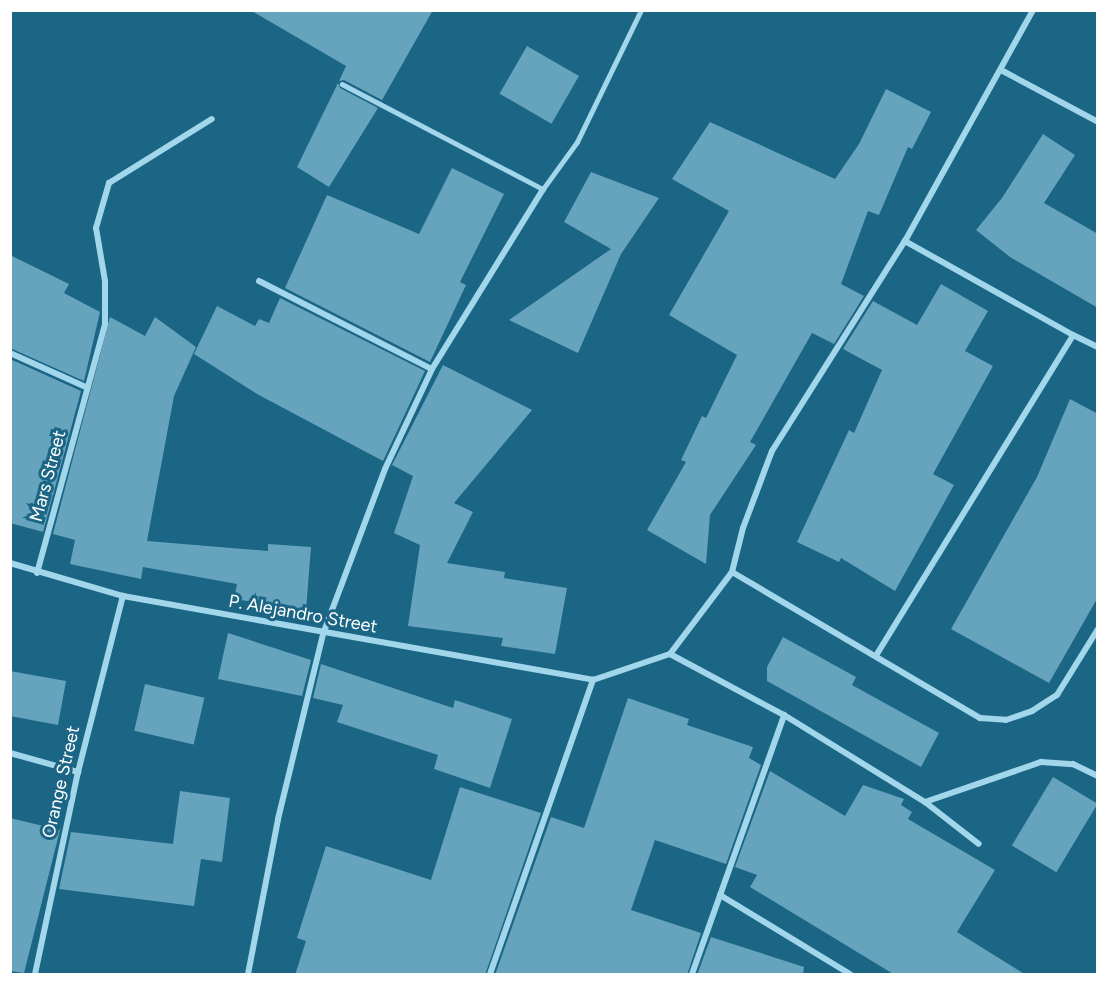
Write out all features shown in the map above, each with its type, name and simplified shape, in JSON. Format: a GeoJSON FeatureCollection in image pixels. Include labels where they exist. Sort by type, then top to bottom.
{"type":"FeatureCollection","features":[{"type":"Feature","properties":{"kind":"street"},"geometry":{"type":"LineString","coordinates":[[490,975],[593,680],[670,654],[732,572],[743,528],[772,452],[905,241],[1033,10]]}},
{"type":"Feature","properties":{"kind":"street"},"geometry":{"type":"LineString","coordinates":[[1001,70],[1098,122]]}},
{"type":"Feature","properties":{"kind":"street","name":"Mars Street"},"geometry":{"type":"LineString","coordinates":[[37,573],[105,324],[105,281],[96,228],[109,183],[212,119]]}},
{"type":"Feature","properties":{"kind":"street"},"geometry":{"type":"LineString","coordinates":[[248,975],[278,819],[323,634],[385,469],[432,369],[543,189]]}},
{"type":"Feature","properties":{"kind":"street"},"geometry":{"type":"LineString","coordinates":[[905,241],[1098,347]]}},
{"type":"Feature","properties":{"kind":"street"},"geometry":{"type":"LineString","coordinates":[[259,281],[432,369]]}},
{"type":"Feature","properties":{"kind":"street"},"geometry":{"type":"LineString","coordinates":[[877,654],[1073,335]]}},
{"type":"Feature","properties":{"kind":"street"},"geometry":{"type":"LineString","coordinates":[[10,353],[88,388]]}},
{"type":"Feature","properties":{"kind":"street","name":"P. Alejandro Street"},"geometry":{"type":"LineString","coordinates":[[10,563],[123,597],[593,680]]}},
{"type":"Feature","properties":{"kind":"street"},"geometry":{"type":"LineString","coordinates":[[732,572],[877,654],[980,718],[1006,720],[1032,711],[1057,695],[1098,629]]}},
{"type":"Feature","properties":{"kind":"street","name":"Orange Street"},"geometry":{"type":"LineString","coordinates":[[35,975],[78,772],[123,597]]}},
{"type":"Feature","properties":{"kind":"street"},"geometry":{"type":"LineString","coordinates":[[670,654],[784,715],[925,802],[979,844]]}},
{"type":"Feature","properties":{"kind":"street"},"geometry":{"type":"LineString","coordinates":[[692,975],[784,715]]}},
{"type":"Feature","properties":{"kind":"street"},"geometry":{"type":"LineString","coordinates":[[10,753],[78,772]]}},
{"type":"Feature","properties":{"kind":"street"},"geometry":{"type":"LineString","coordinates":[[925,802],[1041,762],[1073,764],[1098,776]]}},
{"type":"Feature","properties":{"kind":"street"},"geometry":{"type":"LineString","coordinates":[[720,895],[850,975]]}},
{"type":"Feature","properties":{"kind":"lane"},"geometry":{"type":"LineString","coordinates":[[342,84],[543,189],[577,142],[641,10]]}},
{"type":"Feature","properties":{"kind":"building"},"geometry":{"type":"Polygon","coordinates":[[[250,10],[433,10],[382,100],[344,80],[339,81],[346,66],[250,10]]]}},
{"type":"Feature","properties":{"kind":"building"},"geometry":{"type":"Polygon","coordinates":[[[527,46],[579,76],[551,124],[500,94],[527,46]]]}},
{"type":"Feature","properties":{"kind":"building"},"geometry":{"type":"Polygon","coordinates":[[[338,83],[340,88],[378,108],[329,187],[297,167],[338,83]]]}},
{"type":"Feature","properties":{"kind":"building"},"geometry":{"type":"Polygon","coordinates":[[[886,89],[931,112],[912,149],[908,147],[879,215],[868,211],[841,284],[864,296],[834,344],[812,333],[750,442],[756,445],[710,515],[706,564],[647,530],[686,462],[681,460],[702,416],[706,418],[737,355],[669,315],[729,211],[672,179],[710,122],[835,179],[859,144],[886,89]]]}},
{"type":"Feature","properties":{"kind":"building"},"geometry":{"type":"Polygon","coordinates":[[[1043,134],[1075,155],[1044,203],[1098,234],[1098,308],[1010,257],[976,230],[1002,198],[1043,134]]]}},
{"type":"Feature","properties":{"kind":"building"},"geometry":{"type":"Polygon","coordinates":[[[452,168],[504,194],[460,282],[466,285],[430,362],[285,288],[327,195],[419,234],[452,168]]]}},
{"type":"Feature","properties":{"kind":"building"},"geometry":{"type":"Polygon","coordinates":[[[591,172],[659,198],[621,254],[578,353],[509,320],[611,249],[564,222],[591,172]]]}},
{"type":"Feature","properties":{"kind":"building"},"geometry":{"type":"Polygon","coordinates":[[[10,255],[69,284],[64,293],[100,312],[84,381],[10,348],[10,255]]]}},
{"type":"Feature","properties":{"kind":"building"},"geometry":{"type":"Polygon","coordinates":[[[941,284],[988,311],[965,351],[993,366],[933,474],[954,485],[895,591],[841,558],[839,562],[797,542],[849,430],[854,433],[882,370],[843,349],[873,301],[917,325],[941,284]]]}},
{"type":"Feature","properties":{"kind":"building"},"geometry":{"type":"Polygon","coordinates":[[[280,298],[425,371],[383,461],[257,394],[194,354],[217,306],[255,326],[259,319],[269,323],[280,298]]]}},
{"type":"Feature","properties":{"kind":"building"},"geometry":{"type":"Polygon","coordinates":[[[110,317],[145,336],[155,317],[196,347],[174,396],[147,541],[268,551],[268,544],[311,547],[306,610],[234,599],[237,584],[143,567],[141,579],[70,564],[75,540],[53,534],[110,317]]]}},
{"type":"Feature","properties":{"kind":"building"},"geometry":{"type":"Polygon","coordinates":[[[10,359],[81,391],[43,532],[10,523],[10,359]]]}},
{"type":"Feature","properties":{"kind":"building"},"geometry":{"type":"Polygon","coordinates":[[[443,365],[532,410],[454,503],[473,512],[447,563],[505,572],[504,578],[567,588],[555,654],[501,646],[503,638],[408,626],[420,545],[394,533],[413,476],[392,465],[443,365]]]}},
{"type":"Feature","properties":{"kind":"building"},"geometry":{"type":"Polygon","coordinates":[[[1070,399],[1098,414],[1098,597],[1049,683],[951,629],[1037,477],[1070,399]]]}},
{"type":"Feature","properties":{"kind":"building"},"geometry":{"type":"Polygon","coordinates":[[[228,633],[311,660],[302,696],[218,679],[228,633]]]}},
{"type":"Feature","properties":{"kind":"building"},"geometry":{"type":"Polygon","coordinates":[[[783,637],[856,677],[852,685],[939,733],[921,767],[767,681],[767,667],[783,637]]]}},
{"type":"Feature","properties":{"kind":"building"},"geometry":{"type":"Polygon","coordinates":[[[321,664],[453,708],[455,700],[512,719],[490,788],[434,769],[438,755],[337,722],[343,705],[313,698],[321,664]]]}},
{"type":"Feature","properties":{"kind":"building"},"geometry":{"type":"Polygon","coordinates":[[[10,671],[66,681],[58,725],[10,716],[10,671]]]}},
{"type":"Feature","properties":{"kind":"building"},"geometry":{"type":"Polygon","coordinates":[[[145,684],[204,698],[194,744],[134,731],[145,684]]]}},
{"type":"Feature","properties":{"kind":"building"},"geometry":{"type":"Polygon","coordinates":[[[628,698],[689,719],[687,725],[753,747],[749,758],[761,765],[726,864],[655,840],[631,910],[701,933],[687,975],[495,975],[551,817],[584,828],[628,698]]]}},
{"type":"Feature","properties":{"kind":"building"},"geometry":{"type":"Polygon","coordinates":[[[770,771],[845,816],[863,785],[904,799],[901,805],[912,812],[908,819],[995,870],[957,932],[1026,975],[895,975],[750,887],[757,875],[735,867],[770,771]]]}},
{"type":"Feature","properties":{"kind":"building"},"geometry":{"type":"Polygon","coordinates":[[[1053,777],[1098,804],[1056,872],[1012,846],[1053,777]]]}},
{"type":"Feature","properties":{"kind":"building"},"geometry":{"type":"Polygon","coordinates":[[[460,787],[541,813],[485,975],[295,975],[306,941],[297,938],[326,846],[431,880],[460,787]]]}},
{"type":"Feature","properties":{"kind":"building"},"geometry":{"type":"Polygon","coordinates":[[[180,791],[230,798],[222,862],[201,859],[194,906],[59,889],[71,832],[173,844],[180,791]]]}},
{"type":"Feature","properties":{"kind":"building"},"geometry":{"type":"Polygon","coordinates":[[[10,818],[60,830],[24,973],[10,971],[10,818]]]}},
{"type":"Feature","properties":{"kind":"building"},"geometry":{"type":"Polygon","coordinates":[[[711,937],[804,967],[803,975],[697,975],[711,937]]]}}]}
